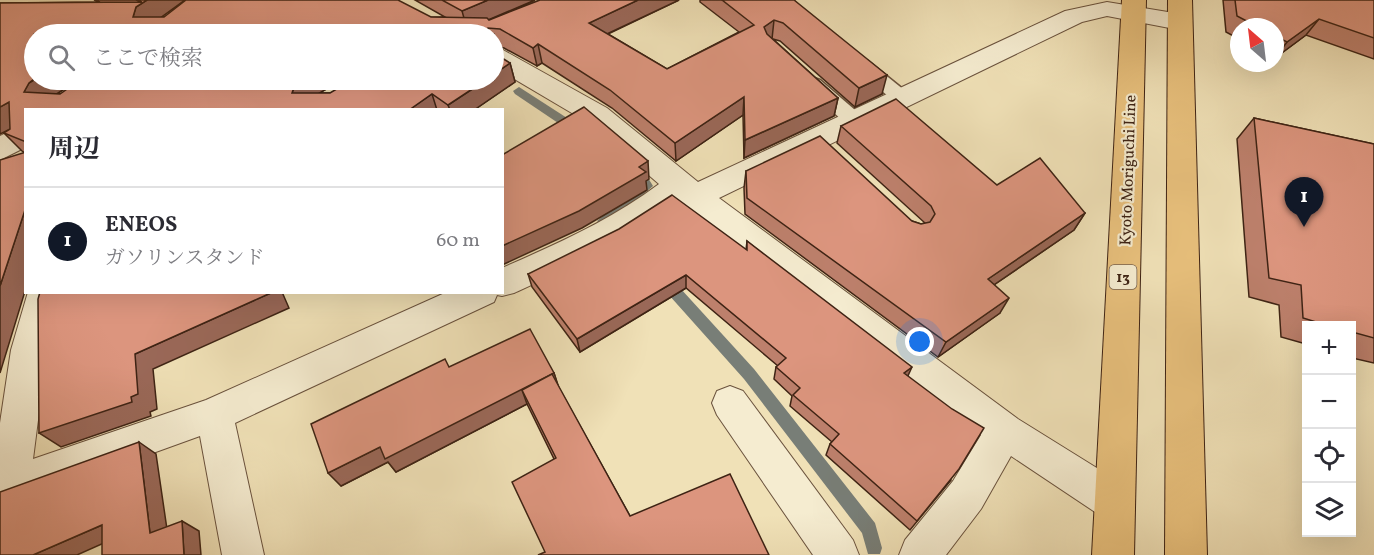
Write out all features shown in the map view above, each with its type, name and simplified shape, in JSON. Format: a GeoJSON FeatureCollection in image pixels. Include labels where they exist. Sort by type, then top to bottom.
{"type":"FeatureCollection","features":[{"type":"Feature","properties":{"kind":"main road","name":"Kyoto Moriguchi Line"},"geometry":{"type":"LineString","coordinates":[[1113,555],[1134,6]]}},
{"type":"Feature","properties":{"kind":"main road"},"geometry":{"type":"LineString","coordinates":[[1180,11],[1186,555]]}},
{"type":"Feature","properties":{"kind":"street"},"geometry":{"type":"LineString","coordinates":[[504,282],[596,241],[688,190],[825,146],[855,121],[1074,16],[1134,6],[1180,11]]}},
{"type":"Feature","properties":{"kind":"street"},"geometry":{"type":"LineString","coordinates":[[504,62],[597,116],[688,190],[1005,431],[1115,502]]}},
{"type":"Feature","properties":{"kind":"street"},"geometry":{"type":"LineString","coordinates":[[0,150],[24,134]]}},
{"type":"Feature","properties":{"kind":"street"},"geometry":{"type":"LineString","coordinates":[[44,294],[29,350],[5,490],[214,414],[478,294]]}},
{"type":"Feature","properties":{"kind":"street"},"geometry":{"type":"LineString","coordinates":[[730,403],[838,555]]}},
{"type":"Feature","properties":{"kind":"street"},"geometry":{"type":"LineString","coordinates":[[214,414],[243,555]]}},
{"type":"Feature","properties":{"kind":"street"},"geometry":{"type":"LineString","coordinates":[[920,555],[966,495],[1005,431]]}},
{"type":"Feature","properties":{"kind":"lane"},"geometry":{"type":"LineString","coordinates":[[846,53],[902,98]]}},
{"type":"Feature","properties":{"kind":"lane"},"geometry":{"type":"LineString","coordinates":[[798,69],[855,121]]}},
{"type":"Feature","properties":{"kind":"building"},"geometry":{"type":"Polygon","coordinates":[[[136,0],[147,0],[136,7],[133,17],[164,17],[186,0],[398,0],[431,17],[487,18],[489,20],[540,0],[638,0],[589,23],[667,69],[754,25],[722,0],[794,0],[887,75],[859,88],[783,23],[774,20],[764,27],[767,34],[838,98],[745,140],[744,97],[675,143],[610,90],[538,44],[533,48],[504,31],[504,24],[24,24],[24,92],[60,94],[66,90],[293,90],[292,93],[330,93],[335,90],[471,90],[448,105],[432,94],[412,108],[24,108],[24,141],[4,133],[10,129],[9,102],[0,107],[0,3],[142,2],[136,0]]]}},
{"type":"Feature","properties":{"kind":"building"},"geometry":{"type":"Polygon","coordinates":[[[442,0],[488,0],[462,11],[442,0]]]}},
{"type":"Feature","properties":{"kind":"building"},"geometry":{"type":"Polygon","coordinates":[[[1235,0],[1374,0],[1374,38],[1319,19],[1287,42],[1284,40],[1284,18],[1241,18],[1237,16],[1235,0]]]}},
{"type":"Feature","properties":{"kind":"building"},"geometry":{"type":"Polygon","coordinates":[[[504,59],[510,63],[504,67],[504,59]]]}},
{"type":"Feature","properties":{"kind":"building"},"geometry":{"type":"Polygon","coordinates":[[[896,99],[997,185],[1040,158],[1085,213],[988,279],[1009,298],[946,342],[747,198],[746,171],[820,136],[912,221],[921,224],[930,222],[935,214],[931,206],[841,126],[896,99]]]}},
{"type":"Feature","properties":{"kind":"building"},"geometry":{"type":"Polygon","coordinates":[[[584,107],[648,161],[639,167],[646,172],[579,211],[504,245],[504,154],[584,107]]]}},
{"type":"Feature","properties":{"kind":"building"},"geometry":{"type":"Polygon","coordinates":[[[1254,118],[1374,144],[1374,338],[1356,333],[1356,321],[1313,321],[1303,318],[1301,285],[1269,278],[1254,118]]]}},
{"type":"Feature","properties":{"kind":"building"},"geometry":{"type":"Polygon","coordinates":[[[24,153],[24,213],[0,286],[0,160],[24,153]]]}},
{"type":"Feature","properties":{"kind":"building"},"geometry":{"type":"Polygon","coordinates":[[[672,195],[747,250],[747,241],[912,367],[904,373],[952,409],[984,428],[959,469],[917,521],[830,444],[839,434],[793,395],[800,388],[776,367],[786,358],[686,275],[577,339],[528,274],[619,229],[672,195]]]}},
{"type":"Feature","properties":{"kind":"building"},"geometry":{"type":"Polygon","coordinates":[[[39,294],[269,294],[135,354],[138,394],[131,397],[132,402],[39,433],[39,294]]]}},
{"type":"Feature","properties":{"kind":"building"},"geometry":{"type":"Polygon","coordinates":[[[530,329],[554,373],[385,459],[380,447],[328,473],[311,424],[445,359],[449,367],[530,329]]]}},
{"type":"Feature","properties":{"kind":"building"},"geometry":{"type":"Polygon","coordinates":[[[552,374],[630,516],[730,474],[769,555],[538,555],[545,552],[512,482],[556,458],[522,390],[552,374]]]}},
{"type":"Feature","properties":{"kind":"building"},"geometry":{"type":"Polygon","coordinates":[[[139,442],[150,533],[182,521],[184,555],[102,555],[102,525],[33,555],[0,555],[0,492],[139,442]]]}},
{"type":"Feature","properties":{"kind":"waterway"},"geometry":{"type":"LineString","coordinates":[[519,91],[577,130]]}},
{"type":"Feature","properties":{"kind":"waterway"},"geometry":{"type":"LineString","coordinates":[[610,226],[603,221],[647,186],[638,171]]}},
{"type":"Feature","properties":{"kind":"waterway"},"geometry":{"type":"LineString","coordinates":[[665,281],[749,374],[869,529],[874,548]]}},
{"type":"Feature","properties":{"kind":"place","name":"ENEOS"},"geometry":{"type":"Point","coordinates":[1304,227]}}]}
